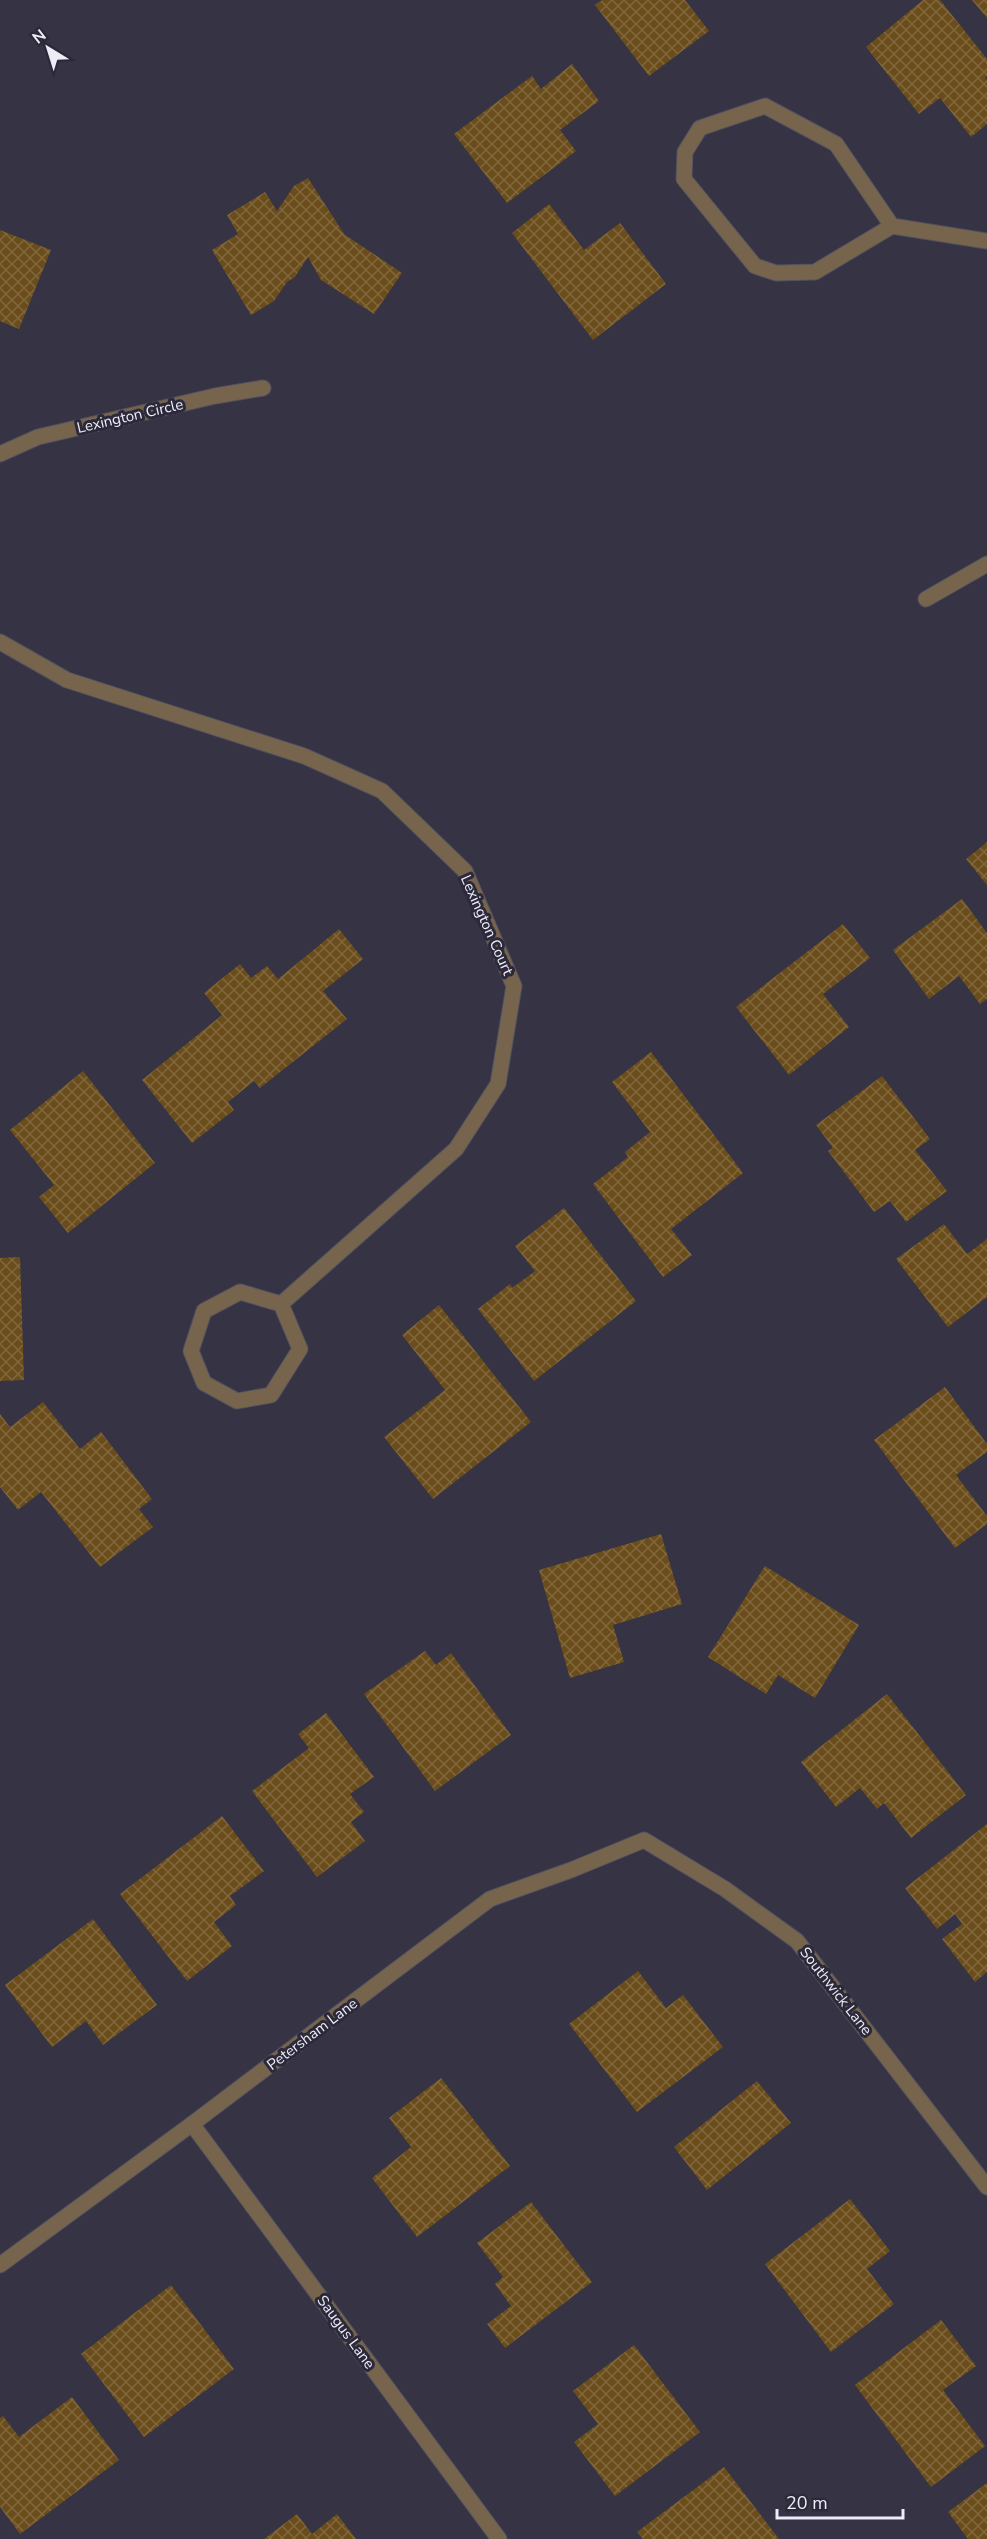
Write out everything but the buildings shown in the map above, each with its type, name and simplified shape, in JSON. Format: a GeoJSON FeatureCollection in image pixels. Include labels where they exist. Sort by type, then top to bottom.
{"type":"FeatureCollection","features":[{"type":"Feature","properties":{"kind":"street"},"geometry":{"type":"LineString","coordinates":[[891,226],[836,144],[765,106],[700,128],[685,152],[684,179],[755,267],[776,273],[815,272],[891,226],[987,241]]}},
{"type":"Feature","properties":{"kind":"street","name":"Lexington Circle"},"geometry":{"type":"LineString","coordinates":[[0,454],[38,437],[215,396],[263,388]]}},
{"type":"Feature","properties":{"kind":"street"},"geometry":{"type":"LineString","coordinates":[[926,599],[987,564]]}},
{"type":"Feature","properties":{"kind":"street","name":"Lexington Court"},"geometry":{"type":"LineString","coordinates":[[0,642],[67,680],[304,756],[382,791],[465,871],[514,986],[498,1084],[456,1149],[281,1304]]}},
{"type":"Feature","properties":{"kind":"street"},"geometry":{"type":"LineString","coordinates":[[240,1292],[281,1304],[300,1349],[271,1395],[237,1401],[204,1383],[191,1351],[204,1311],[240,1292]]}},
{"type":"Feature","properties":{"kind":"street","name":"Petersham Lane"},"geometry":{"type":"LineString","coordinates":[[0,2265],[192,2124],[490,1899],[571,1870],[644,1840]]}},
{"type":"Feature","properties":{"kind":"street","name":"Southwick Lane"},"geometry":{"type":"LineString","coordinates":[[644,1840],[725,1889],[797,1941],[987,2187]]}},
{"type":"Feature","properties":{"kind":"street","name":"Saugus Lane"},"geometry":{"type":"LineString","coordinates":[[192,2124],[499,2539]]}}]}
